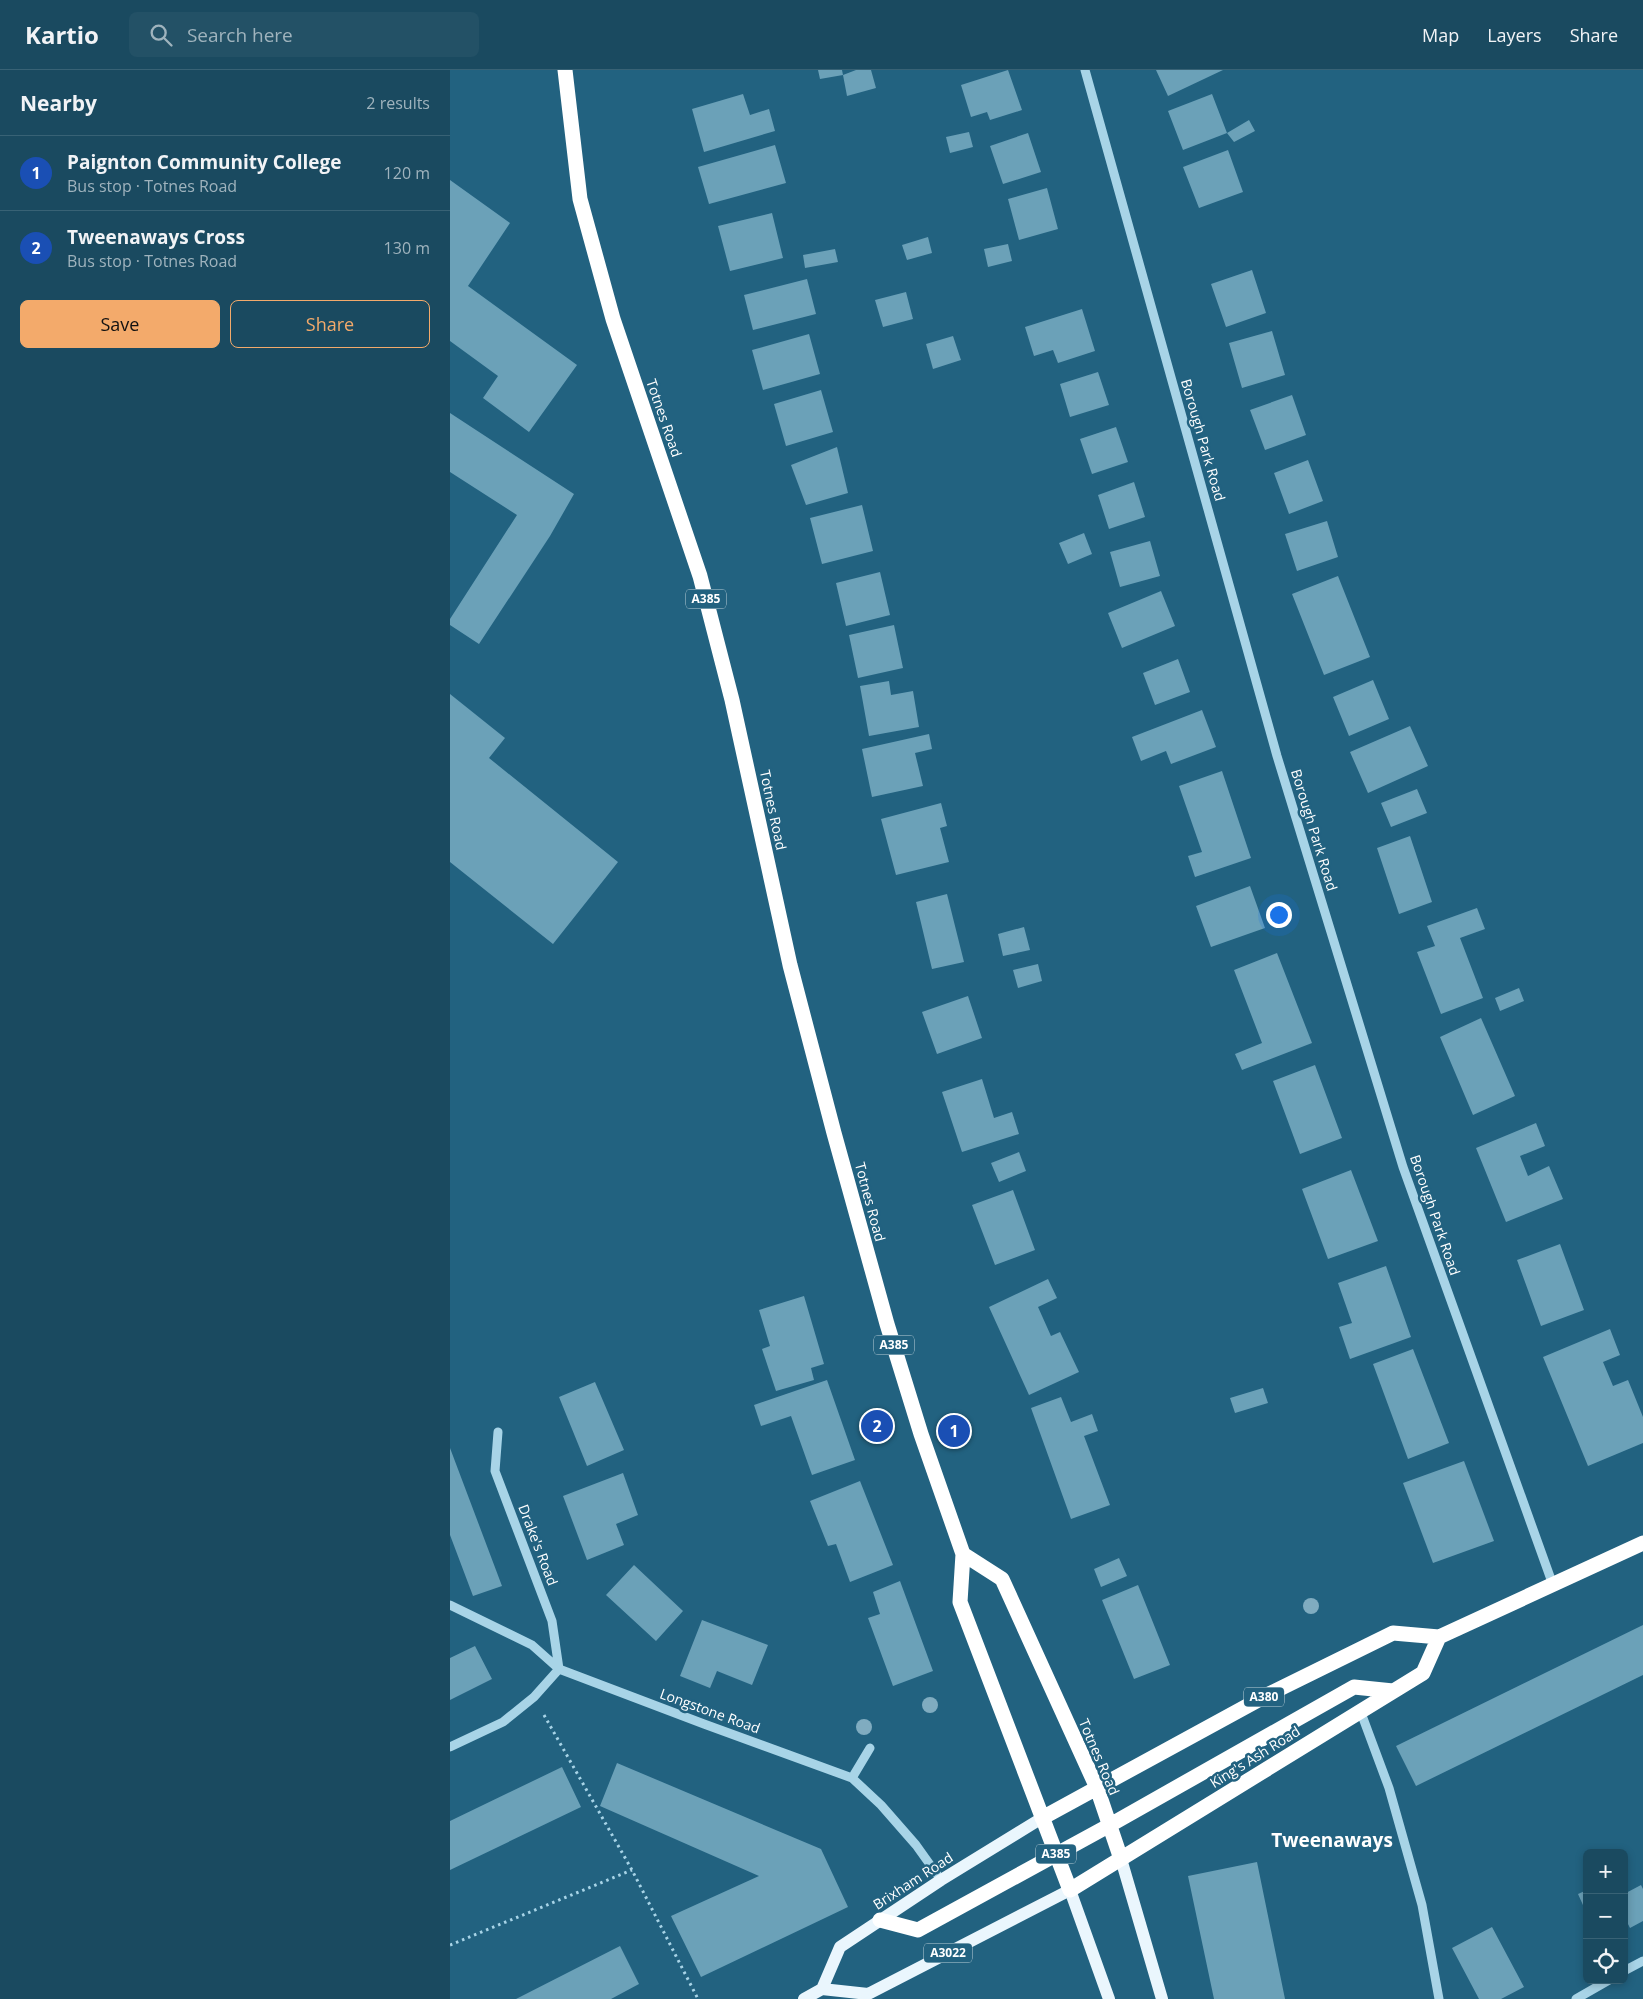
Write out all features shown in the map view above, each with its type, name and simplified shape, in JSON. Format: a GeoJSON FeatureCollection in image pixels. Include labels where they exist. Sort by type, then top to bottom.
{"type":"FeatureCollection","features":[{"type":"Feature","properties":{"kind":"highway","name":"Totnes Road"},"geometry":{"type":"LineString","coordinates":[[565,70],[580,199],[613,319],[700,576],[732,700],[790,965],[834,1133],[890,1334],[921,1434],[963,1554],[960,1602],[1070,1890]]}},
{"type":"Feature","properties":{"kind":"highway","name":"A380"},"geometry":{"type":"LineString","coordinates":[[1042,1818],[1269,1694],[1393,1633],[1439,1637],[1643,1543]]}},
{"type":"Feature","properties":{"kind":"highway","name":"Totnes Road"},"geometry":{"type":"LineString","coordinates":[[963,1554],[1002,1579],[1096,1788],[1122,1860]]}},
{"type":"Feature","properties":{"kind":"highway","name":"King's Ash Road"},"geometry":{"type":"LineString","coordinates":[[1070,1890],[1122,1860],[1423,1672],[1439,1637]]}},
{"type":"Feature","properties":{"kind":"highway"},"geometry":{"type":"LineString","coordinates":[[880,1920],[918,1930],[1057,1855],[1354,1686],[1393,1691]]}},
{"type":"Feature","properties":{"kind":"main road","name":"Brixham Road"},"geometry":{"type":"LineString","coordinates":[[822,1989],[840,1947],[942,1880],[1042,1818]]}},
{"type":"Feature","properties":{"kind":"main road","name":"Totnes Road"},"geometry":{"type":"LineString","coordinates":[[1122,1860],[1162,1999]]}},
{"type":"Feature","properties":{"kind":"main road","name":"Totnes Road"},"geometry":{"type":"LineString","coordinates":[[1070,1890],[1109,1999]]}},
{"type":"Feature","properties":{"kind":"main road","name":"A3022"},"geometry":{"type":"LineString","coordinates":[[822,1989],[868,1994],[1070,1890]]}},
{"type":"Feature","properties":{"kind":"main road"},"geometry":{"type":"LineString","coordinates":[[804,1999],[822,1989]]}},
{"type":"Feature","properties":{"kind":"street","name":"Borough Park Road"},"geometry":{"type":"LineString","coordinates":[[1085,70],[1277,756],[1402,1167],[1553,1586]]}},
{"type":"Feature","properties":{"kind":"street","name":"Drake's Road"},"geometry":{"type":"LineString","coordinates":[[498,1432],[495,1471],[552,1621],[559,1669]]}},
{"type":"Feature","properties":{"kind":"street"},"geometry":{"type":"LineString","coordinates":[[450,1605],[532,1644],[559,1669],[534,1697],[503,1722],[450,1747]]}},
{"type":"Feature","properties":{"kind":"street","name":"Longstone Road"},"geometry":{"type":"LineString","coordinates":[[559,1669],[852,1778],[881,1805],[916,1845],[942,1880]]}},
{"type":"Feature","properties":{"kind":"street"},"geometry":{"type":"LineString","coordinates":[[1360,1710],[1389,1788],[1422,1905],[1439,1999]]}},
{"type":"Feature","properties":{"kind":"street"},"geometry":{"type":"LineString","coordinates":[[852,1778],[870,1748]]}},
{"type":"Feature","properties":{"kind":"street"},"geometry":{"type":"LineString","coordinates":[[1628,1970],[1643,1961]]}},
{"type":"Feature","properties":{"kind":"street"},"geometry":{"type":"LineString","coordinates":[[1576,1999],[1602,1984]]}},
{"type":"Feature","properties":{"kind":"path"},"geometry":{"type":"LineString","coordinates":[[534,1697],[632,1870],[698,1999]]}},
{"type":"Feature","properties":{"kind":"path"},"geometry":{"type":"LineString","coordinates":[[450,1945],[632,1870]]}},
{"type":"Feature","properties":{"kind":"building"},"geometry":{"type":"Polygon","coordinates":[[[818,70],[842,70],[843,75],[820,79],[818,70]]]}},
{"type":"Feature","properties":{"kind":"building"},"geometry":{"type":"Polygon","coordinates":[[[856,70],[871,70],[876,88],[847,96],[843,75],[856,70]]]}},
{"type":"Feature","properties":{"kind":"building"},"geometry":{"type":"Polygon","coordinates":[[[1008,70],[1022,110],[990,120],[987,112],[971,117],[961,85],[1008,70]]]}},
{"type":"Feature","properties":{"kind":"building"},"geometry":{"type":"Polygon","coordinates":[[[1156,70],[1223,70],[1168,96],[1156,70]]]}},
{"type":"Feature","properties":{"kind":"building"},"geometry":{"type":"Polygon","coordinates":[[[743,94],[750,115],[769,109],[775,131],[704,152],[692,109],[743,94]]]}},
{"type":"Feature","properties":{"kind":"building"},"geometry":{"type":"Polygon","coordinates":[[[1212,94],[1227,133],[1183,150],[1168,111],[1212,94]]]}},
{"type":"Feature","properties":{"kind":"building"},"geometry":{"type":"Polygon","coordinates":[[[1249,120],[1255,131],[1234,142],[1227,133],[1249,120]]]}},
{"type":"Feature","properties":{"kind":"building"},"geometry":{"type":"Polygon","coordinates":[[[969,132],[973,147],[950,153],[946,137],[969,132]]]}},
{"type":"Feature","properties":{"kind":"building"},"geometry":{"type":"Polygon","coordinates":[[[1028,133],[1041,172],[1003,184],[990,146],[1028,133]]]}},
{"type":"Feature","properties":{"kind":"building"},"geometry":{"type":"Polygon","coordinates":[[[775,145],[786,183],[709,204],[698,167],[775,145]]]}},
{"type":"Feature","properties":{"kind":"building"},"geometry":{"type":"Polygon","coordinates":[[[1228,150],[1243,192],[1199,208],[1183,167],[1228,150]]]}},
{"type":"Feature","properties":{"kind":"building"},"geometry":{"type":"Polygon","coordinates":[[[450,180],[510,223],[468,286],[577,365],[529,432],[483,398],[498,376],[450,341],[450,180]]]}},
{"type":"Feature","properties":{"kind":"building"},"geometry":{"type":"Polygon","coordinates":[[[1047,188],[1058,229],[1019,240],[1008,199],[1047,188]]]}},
{"type":"Feature","properties":{"kind":"building"},"geometry":{"type":"Polygon","coordinates":[[[772,213],[783,258],[730,271],[718,226],[772,213]]]}},
{"type":"Feature","properties":{"kind":"building"},"geometry":{"type":"Polygon","coordinates":[[[928,237],[932,253],[907,260],[902,245],[928,237]]]}},
{"type":"Feature","properties":{"kind":"building"},"geometry":{"type":"Polygon","coordinates":[[[1008,244],[1012,261],[988,267],[984,249],[1008,244]]]}},
{"type":"Feature","properties":{"kind":"building"},"geometry":{"type":"Polygon","coordinates":[[[835,249],[838,262],[805,268],[803,255],[835,249]]]}},
{"type":"Feature","properties":{"kind":"building"},"geometry":{"type":"Polygon","coordinates":[[[1252,270],[1266,313],[1226,327],[1211,284],[1252,270]]]}},
{"type":"Feature","properties":{"kind":"building"},"geometry":{"type":"Polygon","coordinates":[[[807,279],[816,314],[753,330],[744,295],[807,279]]]}},
{"type":"Feature","properties":{"kind":"building"},"geometry":{"type":"Polygon","coordinates":[[[906,292],[913,319],[883,327],[875,300],[906,292]]]}},
{"type":"Feature","properties":{"kind":"building"},"geometry":{"type":"Polygon","coordinates":[[[1082,309],[1095,351],[1058,363],[1053,350],[1034,356],[1025,327],[1082,309]]]}},
{"type":"Feature","properties":{"kind":"building"},"geometry":{"type":"Polygon","coordinates":[[[1272,331],[1285,375],[1242,388],[1229,343],[1272,331]]]}},
{"type":"Feature","properties":{"kind":"building"},"geometry":{"type":"Polygon","coordinates":[[[809,334],[820,374],[763,390],[752,350],[809,334]]]}},
{"type":"Feature","properties":{"kind":"building"},"geometry":{"type":"Polygon","coordinates":[[[953,336],[961,360],[933,369],[926,344],[953,336]]]}},
{"type":"Feature","properties":{"kind":"building"},"geometry":{"type":"Polygon","coordinates":[[[1098,372],[1109,405],[1070,417],[1060,384],[1098,372]]]}},
{"type":"Feature","properties":{"kind":"building"},"geometry":{"type":"Polygon","coordinates":[[[821,390],[833,432],[786,446],[774,404],[821,390]]]}},
{"type":"Feature","properties":{"kind":"building"},"geometry":{"type":"Polygon","coordinates":[[[1292,395],[1306,435],[1265,450],[1250,410],[1292,395]]]}},
{"type":"Feature","properties":{"kind":"building"},"geometry":{"type":"Polygon","coordinates":[[[450,413],[574,494],[550,536],[479,644],[450,625],[450,619],[517,515],[450,472],[450,413]]]}},
{"type":"Feature","properties":{"kind":"building"},"geometry":{"type":"Polygon","coordinates":[[[1116,427],[1128,462],[1092,474],[1080,439],[1116,427]]]}},
{"type":"Feature","properties":{"kind":"building"},"geometry":{"type":"Polygon","coordinates":[[[837,447],[848,493],[806,505],[791,465],[837,447]]]}},
{"type":"Feature","properties":{"kind":"building"},"geometry":{"type":"Polygon","coordinates":[[[1308,460],[1323,501],[1289,514],[1274,473],[1308,460]]]}},
{"type":"Feature","properties":{"kind":"building"},"geometry":{"type":"Polygon","coordinates":[[[1134,482],[1145,517],[1109,529],[1098,495],[1134,482]]]}},
{"type":"Feature","properties":{"kind":"building"},"geometry":{"type":"Polygon","coordinates":[[[862,505],[873,551],[822,564],[810,518],[862,505]]]}},
{"type":"Feature","properties":{"kind":"building"},"geometry":{"type":"Polygon","coordinates":[[[1327,521],[1338,557],[1297,571],[1285,534],[1327,521]]]}},
{"type":"Feature","properties":{"kind":"building"},"geometry":{"type":"Polygon","coordinates":[[[1084,533],[1092,554],[1068,564],[1059,543],[1084,533]]]}},
{"type":"Feature","properties":{"kind":"building"},"geometry":{"type":"Polygon","coordinates":[[[1150,541],[1160,576],[1120,587],[1110,552],[1150,541]]]}},
{"type":"Feature","properties":{"kind":"building"},"geometry":{"type":"Polygon","coordinates":[[[880,572],[890,615],[846,626],[836,583],[880,572]]]}},
{"type":"Feature","properties":{"kind":"building"},"geometry":{"type":"Polygon","coordinates":[[[1338,576],[1370,657],[1324,675],[1292,594],[1338,576]]]}},
{"type":"Feature","properties":{"kind":"building"},"geometry":{"type":"Polygon","coordinates":[[[1161,591],[1175,626],[1122,648],[1108,613],[1161,591]]]}},
{"type":"Feature","properties":{"kind":"building"},"geometry":{"type":"Polygon","coordinates":[[[894,625],[903,668],[858,678],[849,635],[894,625]]]}},
{"type":"Feature","properties":{"kind":"building"},"geometry":{"type":"Polygon","coordinates":[[[1178,659],[1190,692],[1155,705],[1143,673],[1178,659]]]}},
{"type":"Feature","properties":{"kind":"building"},"geometry":{"type":"Polygon","coordinates":[[[1373,680],[1389,719],[1349,736],[1333,697],[1373,680]]]}},
{"type":"Feature","properties":{"kind":"building"},"geometry":{"type":"Polygon","coordinates":[[[889,681],[891,695],[913,691],[919,727],[869,736],[860,686],[889,681]]]}},
{"type":"Feature","properties":{"kind":"building"},"geometry":{"type":"Polygon","coordinates":[[[450,694],[505,738],[489,758],[618,862],[553,944],[450,862],[450,694]]]}},
{"type":"Feature","properties":{"kind":"building"},"geometry":{"type":"Polygon","coordinates":[[[1202,710],[1216,747],[1171,764],[1166,751],[1141,761],[1132,737],[1202,710]]]}},
{"type":"Feature","properties":{"kind":"building"},"geometry":{"type":"Polygon","coordinates":[[[1410,726],[1428,766],[1368,793],[1350,752],[1410,726]]]}},
{"type":"Feature","properties":{"kind":"building"},"geometry":{"type":"Polygon","coordinates":[[[929,734],[932,749],[915,753],[923,786],[872,797],[862,749],[929,734]]]}},
{"type":"Feature","properties":{"kind":"building"},"geometry":{"type":"Polygon","coordinates":[[[1222,771],[1251,858],[1195,877],[1188,856],[1202,852],[1179,786],[1222,771]]]}},
{"type":"Feature","properties":{"kind":"building"},"geometry":{"type":"Polygon","coordinates":[[[1417,789],[1427,813],[1391,827],[1381,803],[1417,789]]]}},
{"type":"Feature","properties":{"kind":"building"},"geometry":{"type":"Polygon","coordinates":[[[941,803],[947,826],[940,828],[949,862],[896,875],[881,819],[941,803]]]}},
{"type":"Feature","properties":{"kind":"building"},"geometry":{"type":"Polygon","coordinates":[[[1410,836],[1432,902],[1399,914],[1377,848],[1410,836]]]}},
{"type":"Feature","properties":{"kind":"building"},"geometry":{"type":"Polygon","coordinates":[[[1250,886],[1265,928],[1211,947],[1196,906],[1250,886]]]}},
{"type":"Feature","properties":{"kind":"building"},"geometry":{"type":"Polygon","coordinates":[[[947,894],[964,962],[932,969],[916,902],[947,894]]]}},
{"type":"Feature","properties":{"kind":"building"},"geometry":{"type":"Polygon","coordinates":[[[1477,908],[1485,929],[1460,938],[1483,998],[1441,1014],[1417,952],[1435,946],[1427,926],[1477,908]]]}},
{"type":"Feature","properties":{"kind":"building"},"geometry":{"type":"Polygon","coordinates":[[[1024,927],[1030,950],[1003,956],[998,934],[1024,927]]]}},
{"type":"Feature","properties":{"kind":"building"},"geometry":{"type":"Polygon","coordinates":[[[1277,953],[1312,1043],[1242,1070],[1235,1054],[1262,1043],[1234,970],[1277,953]]]}},
{"type":"Feature","properties":{"kind":"building"},"geometry":{"type":"Polygon","coordinates":[[[1038,964],[1042,981],[1018,988],[1013,970],[1038,964]]]}},
{"type":"Feature","properties":{"kind":"building"},"geometry":{"type":"Polygon","coordinates":[[[1519,988],[1524,1001],[1500,1011],[1495,998],[1519,988]]]}},
{"type":"Feature","properties":{"kind":"building"},"geometry":{"type":"Polygon","coordinates":[[[968,996],[982,1038],[937,1054],[922,1012],[968,996]]]}},
{"type":"Feature","properties":{"kind":"building"},"geometry":{"type":"Polygon","coordinates":[[[1481,1018],[1515,1096],[1473,1115],[1440,1037],[1481,1018]]]}},
{"type":"Feature","properties":{"kind":"building"},"geometry":{"type":"Polygon","coordinates":[[[1315,1065],[1342,1138],[1300,1154],[1273,1081],[1315,1065]]]}},
{"type":"Feature","properties":{"kind":"building"},"geometry":{"type":"Polygon","coordinates":[[[982,1079],[994,1118],[1012,1112],[1019,1134],[962,1152],[942,1092],[982,1079]]]}},
{"type":"Feature","properties":{"kind":"building"},"geometry":{"type":"Polygon","coordinates":[[[1536,1123],[1545,1146],[1520,1156],[1528,1176],[1549,1166],[1563,1199],[1506,1222],[1476,1148],[1536,1123]]]}},
{"type":"Feature","properties":{"kind":"building"},"geometry":{"type":"Polygon","coordinates":[[[1019,1152],[1026,1171],[999,1182],[991,1163],[1019,1152]]]}},
{"type":"Feature","properties":{"kind":"building"},"geometry":{"type":"Polygon","coordinates":[[[1351,1170],[1378,1241],[1328,1259],[1302,1189],[1351,1170]]]}},
{"type":"Feature","properties":{"kind":"building"},"geometry":{"type":"Polygon","coordinates":[[[1013,1190],[1035,1250],[995,1265],[972,1205],[1013,1190]]]}},
{"type":"Feature","properties":{"kind":"building"},"geometry":{"type":"Polygon","coordinates":[[[1560,1244],[1584,1310],[1541,1326],[1517,1260],[1560,1244]]]}},
{"type":"Feature","properties":{"kind":"building"},"geometry":{"type":"Polygon","coordinates":[[[1386,1266],[1411,1337],[1350,1359],[1339,1327],[1352,1323],[1338,1283],[1386,1266]]]}},
{"type":"Feature","properties":{"kind":"building"},"geometry":{"type":"Polygon","coordinates":[[[1048,1279],[1057,1298],[1038,1307],[1051,1336],[1060,1332],[1079,1372],[1029,1395],[989,1307],[1048,1279]]]}},
{"type":"Feature","properties":{"kind":"building"},"geometry":{"type":"Polygon","coordinates":[[[804,1296],[824,1364],[811,1368],[814,1380],[776,1391],[762,1349],[770,1346],[759,1310],[804,1296]]]}},
{"type":"Feature","properties":{"kind":"building"},"geometry":{"type":"Polygon","coordinates":[[[1610,1329],[1620,1355],[1603,1362],[1613,1386],[1628,1380],[1643,1417],[1643,1443],[1588,1466],[1543,1357],[1610,1329]]]}},
{"type":"Feature","properties":{"kind":"building"},"geometry":{"type":"Polygon","coordinates":[[[1413,1349],[1449,1443],[1408,1459],[1373,1364],[1413,1349]]]}},
{"type":"Feature","properties":{"kind":"building"},"geometry":{"type":"Polygon","coordinates":[[[827,1380],[855,1460],[812,1475],[791,1416],[761,1426],[754,1405],[827,1380]]]}},
{"type":"Feature","properties":{"kind":"building"},"geometry":{"type":"Polygon","coordinates":[[[595,1382],[624,1450],[587,1466],[559,1397],[595,1382]]]}},
{"type":"Feature","properties":{"kind":"building"},"geometry":{"type":"Polygon","coordinates":[[[1263,1388],[1268,1403],[1235,1413],[1230,1398],[1263,1388]]]}},
{"type":"Feature","properties":{"kind":"building"},"geometry":{"type":"Polygon","coordinates":[[[1061,1397],[1071,1422],[1092,1414],[1098,1431],[1084,1436],[1110,1505],[1071,1519],[1031,1408],[1061,1397]]]}},
{"type":"Feature","properties":{"kind":"building"},"geometry":{"type":"Polygon","coordinates":[[[450,1448],[502,1586],[473,1596],[450,1535],[450,1448]]]}},
{"type":"Feature","properties":{"kind":"building"},"geometry":{"type":"Polygon","coordinates":[[[1464,1461],[1494,1541],[1433,1563],[1403,1483],[1464,1461]]]}},
{"type":"Feature","properties":{"kind":"building"},"geometry":{"type":"Polygon","coordinates":[[[623,1473],[638,1515],[616,1524],[624,1545],[587,1560],[563,1496],[623,1473]]]}},
{"type":"Feature","properties":{"kind":"building"},"geometry":{"type":"Polygon","coordinates":[[[860,1481],[893,1565],[850,1582],[836,1544],[828,1546],[810,1501],[860,1481]]]}},
{"type":"Feature","properties":{"kind":"building"},"geometry":{"type":"Polygon","coordinates":[[[1119,1558],[1127,1576],[1101,1587],[1094,1569],[1119,1558]]]}},
{"type":"Feature","properties":{"kind":"building"},"geometry":{"type":"Polygon","coordinates":[[[634,1565],[683,1611],[656,1641],[606,1595],[634,1565]]]}},
{"type":"Feature","properties":{"kind":"building"},"geometry":{"type":"Polygon","coordinates":[[[900,1581],[933,1671],[893,1686],[868,1618],[880,1614],[873,1592],[900,1581]]]}},
{"type":"Feature","properties":{"kind":"building"},"geometry":{"type":"Polygon","coordinates":[[[1138,1585],[1170,1665],[1134,1679],[1102,1600],[1138,1585]]]}},
{"type":"Feature","properties":{"kind":"building"},"geometry":{"type":"Polygon","coordinates":[[[702,1620],[768,1645],[752,1685],[717,1671],[710,1688],[680,1676],[702,1620]]]}},
{"type":"Feature","properties":{"kind":"building"},"geometry":{"type":"Polygon","coordinates":[[[1643,1625],[1643,1675],[1416,1786],[1396,1746],[1643,1625]]]}},
{"type":"Feature","properties":{"kind":"building"},"geometry":{"type":"Polygon","coordinates":[[[475,1646],[492,1679],[450,1700],[450,1658],[475,1646]]]}},
{"type":"Feature","properties":{"kind":"building"},"geometry":{"type":"Polygon","coordinates":[[[617,1763],[821,1849],[848,1907],[701,1977],[671,1916],[759,1876],[600,1806],[617,1763]]]}},
{"type":"Feature","properties":{"kind":"building"},"geometry":{"type":"Polygon","coordinates":[[[562,1767],[581,1807],[450,1870],[450,1821],[562,1767]]]}},
{"type":"Feature","properties":{"kind":"building"},"geometry":{"type":"Polygon","coordinates":[[[1257,1862],[1285,1999],[1214,1999],[1188,1876],[1257,1862]]]}},
{"type":"Feature","properties":{"kind":"building"},"geometry":{"type":"Polygon","coordinates":[[[1641,1885],[1643,1889],[1643,1921],[1630,1928],[1628,1924],[1628,1892],[1641,1885]]]}},
{"type":"Feature","properties":{"kind":"building"},"geometry":{"type":"Polygon","coordinates":[[[1583,1892],[1583,1905],[1578,1894],[1583,1892]]]}},
{"type":"Feature","properties":{"kind":"building"},"geometry":{"type":"Polygon","coordinates":[[[1492,1927],[1524,1987],[1501,1999],[1479,1999],[1452,1948],[1492,1927]]]}},
{"type":"Feature","properties":{"kind":"building"},"geometry":{"type":"Polygon","coordinates":[[[620,1946],[639,1984],[611,1999],[516,1999],[620,1946]]]}},
{"type":"Feature","properties":{"kind":"place","name":"Tweenaways Cross"},"geometry":{"type":"Point","coordinates":[877,1426]}},
{"type":"Feature","properties":{"kind":"place","name":"Paignton Community College"},"geometry":{"type":"Point","coordinates":[954,1431]}},
{"type":"Feature","properties":{"kind":"district","name":"Tweenaways"},"geometry":{"type":"Point","coordinates":[1332,1840]}}]}
